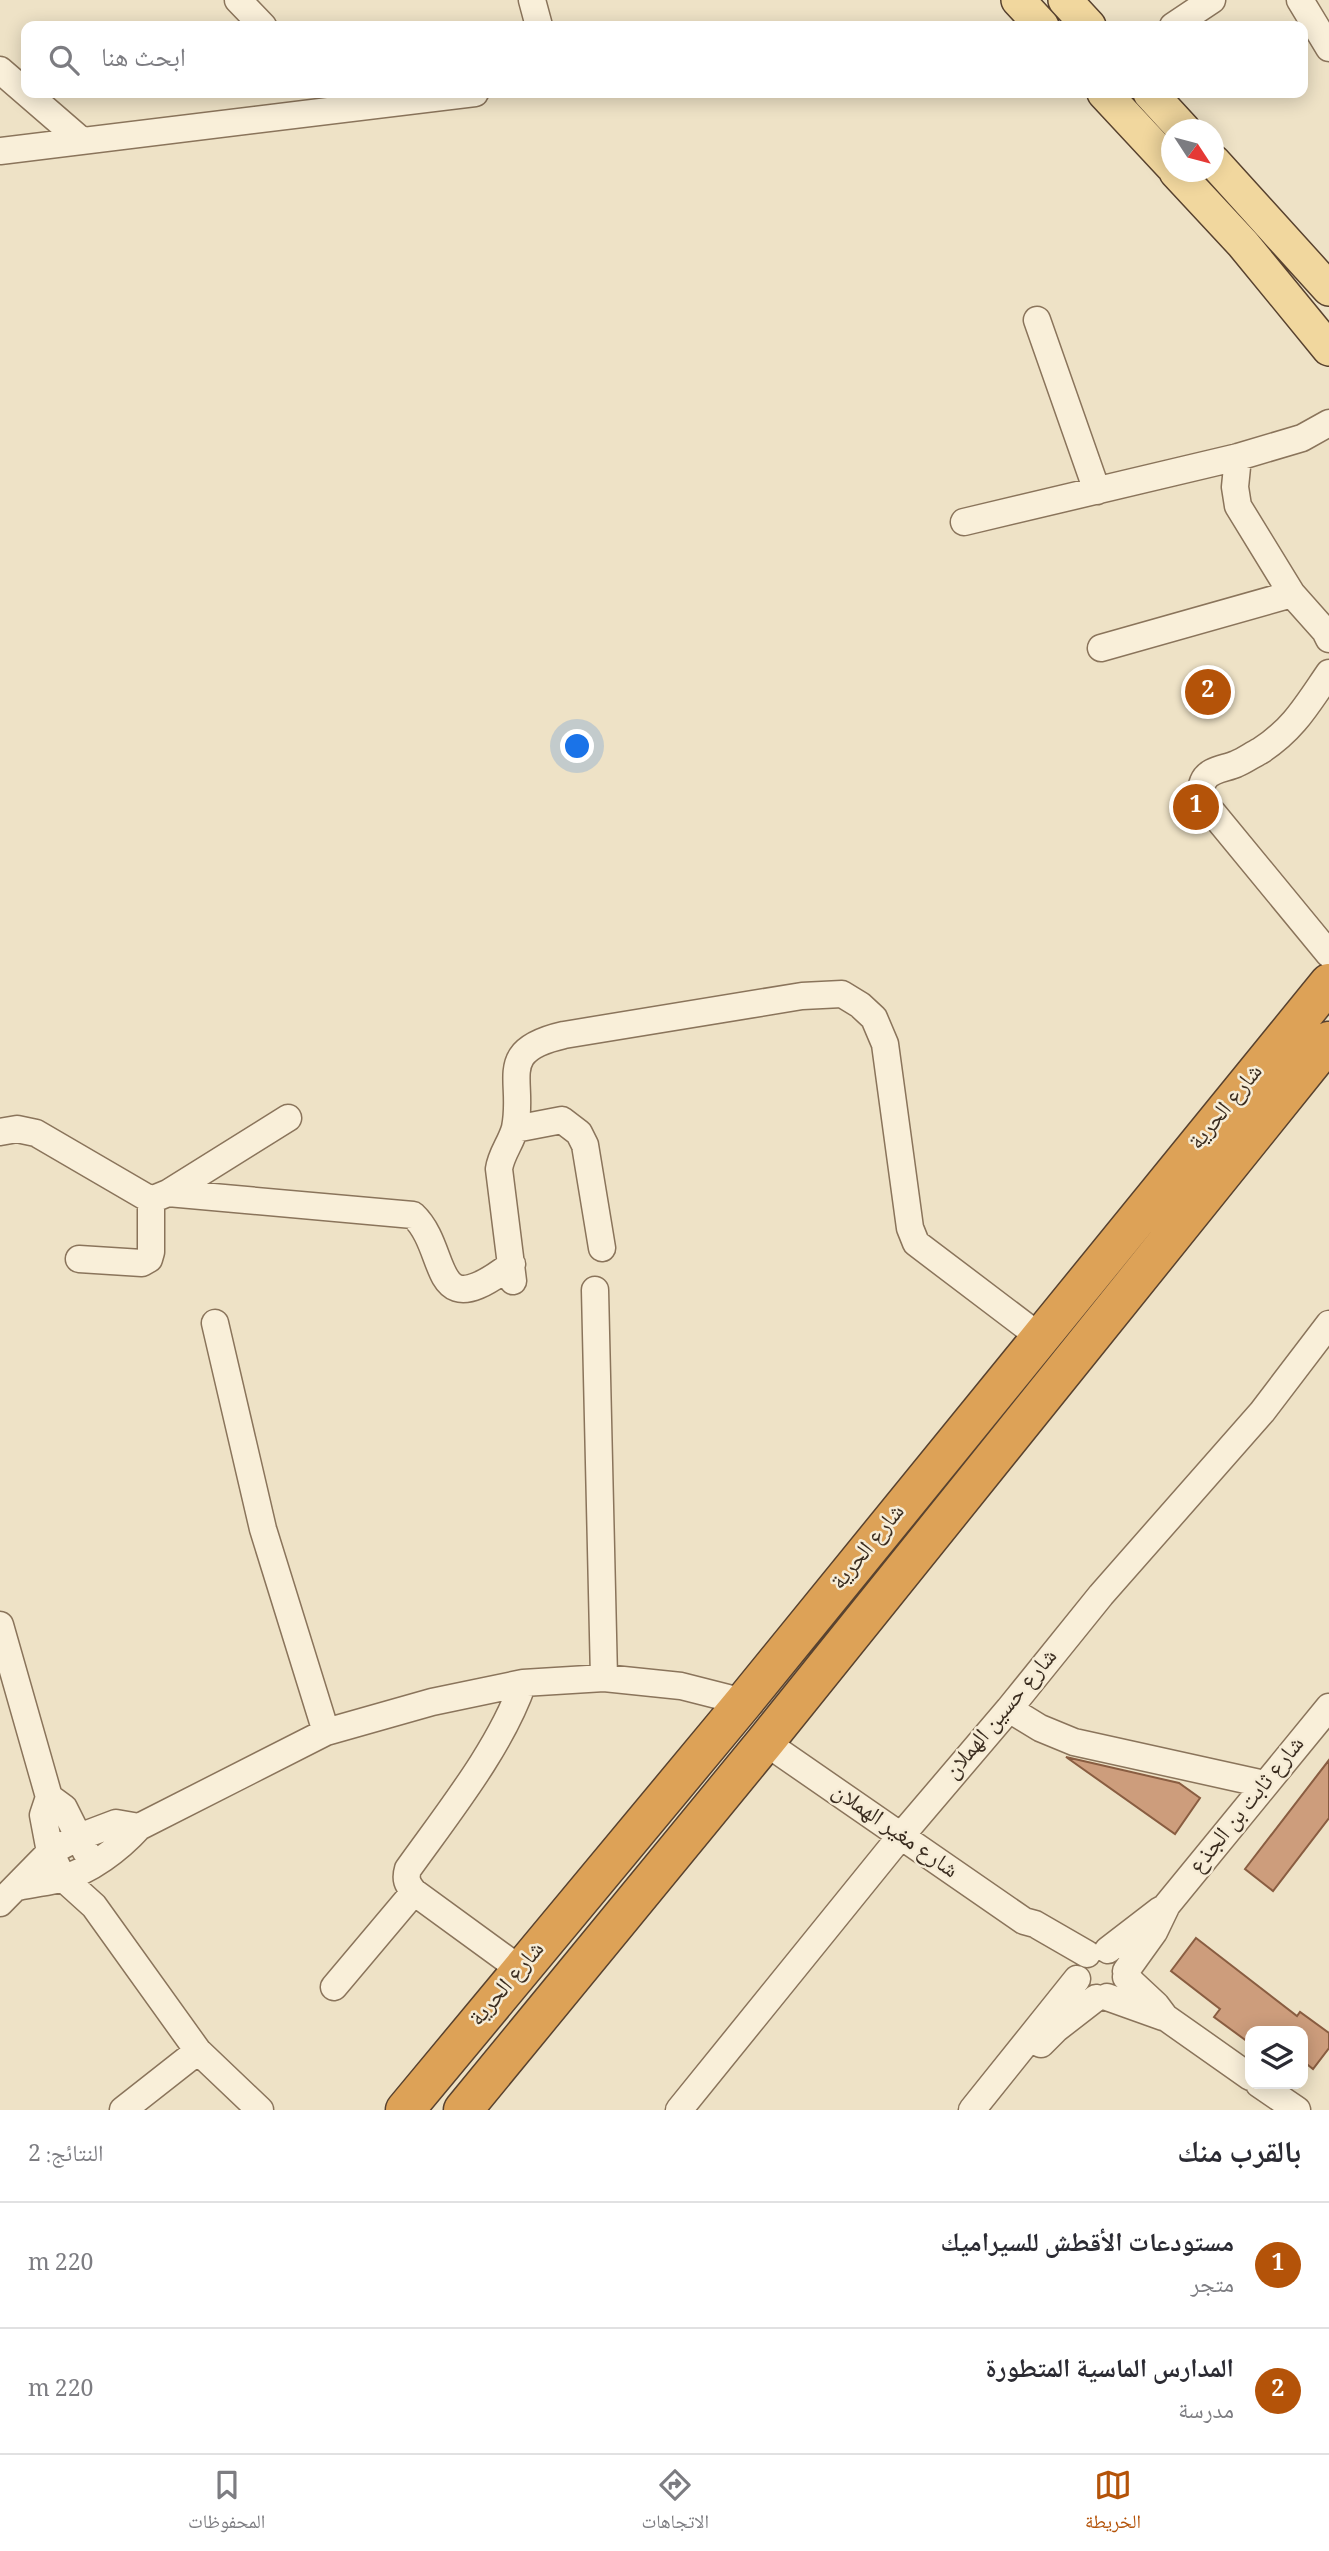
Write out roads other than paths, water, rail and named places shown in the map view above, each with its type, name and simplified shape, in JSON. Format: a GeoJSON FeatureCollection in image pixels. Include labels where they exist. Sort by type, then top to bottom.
{"type":"FeatureCollection","features":[{"type":"Feature","properties":{"kind":"highway","name":"شارع الحرية"},"geometry":{"type":"LineString","coordinates":[[405,2110],[744,1702],[1329,983]]}},
{"type":"Feature","properties":{"kind":"highway","name":"شارع الحرية"},"geometry":{"type":"LineString","coordinates":[[463,2110],[765,1742],[1329,1041]]}},
{"type":"Feature","properties":{"kind":"main road"},"geometry":{"type":"LineString","coordinates":[[1018,0],[1037,21]]}},
{"type":"Feature","properties":{"kind":"main road"},"geometry":{"type":"LineString","coordinates":[[1065,0],[1084,21]]}},
{"type":"Feature","properties":{"kind":"main road"},"geometry":{"type":"LineString","coordinates":[[1109,98],[1161,155]]}},
{"type":"Feature","properties":{"kind":"main road"},"geometry":{"type":"LineString","coordinates":[[1155,98],[1174,119]]}},
{"type":"Feature","properties":{"kind":"main road"},"geometry":{"type":"LineString","coordinates":[[1224,174],[1329,289]]}},
{"type":"Feature","properties":{"kind":"main road"},"geometry":{"type":"LineString","coordinates":[[1185,182],[1243,244],[1329,349]]}},
{"type":"Feature","properties":{"kind":"street"},"geometry":{"type":"LineString","coordinates":[[237,0],[258,21]]}},
{"type":"Feature","properties":{"kind":"street"},"geometry":{"type":"LineString","coordinates":[[532,0],[538,21]]}},
{"type":"Feature","properties":{"kind":"street"},"geometry":{"type":"LineString","coordinates":[[1180,21],[1212,0]]}},
{"type":"Feature","properties":{"kind":"street"},"geometry":{"type":"LineString","coordinates":[[1300,0],[1329,48]]}},
{"type":"Feature","properties":{"kind":"street"},"geometry":{"type":"LineString","coordinates":[[0,71],[21,89]]}},
{"type":"Feature","properties":{"kind":"street"},"geometry":{"type":"LineString","coordinates":[[32,98],[82,141]]}},
{"type":"Feature","properties":{"kind":"street"},"geometry":{"type":"LineString","coordinates":[[0,151],[82,141],[336,101],[388,98]]}},
{"type":"Feature","properties":{"kind":"street"},"geometry":{"type":"LineString","coordinates":[[1037,320],[1097,491]]}},
{"type":"Feature","properties":{"kind":"street"},"geometry":{"type":"LineString","coordinates":[[964,522],[1238,457],[1302,438],[1329,423]]}},
{"type":"Feature","properties":{"kind":"street"},"geometry":{"type":"LineString","coordinates":[[1238,457],[1235,487],[1238,506],[1292,594],[1329,639]]}},
{"type":"Feature","properties":{"kind":"street"},"geometry":{"type":"LineString","coordinates":[[1101,648],[1292,594]]}},
{"type":"Feature","properties":{"kind":"street"},"geometry":{"type":"LineString","coordinates":[[1329,673],[1292,726],[1262,750],[1236,764],[1211,772],[1203,781],[1201,792],[1203,801],[1329,954]]}},
{"type":"Feature","properties":{"kind":"street"},"geometry":{"type":"LineString","coordinates":[[0,1132],[18,1129],[36,1133],[159,1196],[413,1214],[422,1223],[449,1283],[465,1289],[512,1272],[499,1169],[514,1129],[517,1067],[528,1048],[547,1039],[761,1002],[802,996],[842,995],[860,1005],[874,1018],[885,1044],[909,1228],[916,1243],[1040,1337]]}},
{"type":"Feature","properties":{"kind":"street"},"geometry":{"type":"LineString","coordinates":[[159,1196],[288,1118]]}},
{"type":"Feature","properties":{"kind":"street"},"geometry":{"type":"LineString","coordinates":[[514,1129],[562,1119],[579,1133],[585,1145],[602,1248]]}},
{"type":"Feature","properties":{"kind":"street"},"geometry":{"type":"LineString","coordinates":[[79,1259],[142,1263],[149,1259],[159,1196]]}},
{"type":"Feature","properties":{"kind":"street"},"geometry":{"type":"LineString","coordinates":[[595,1290],[604,1678]]}},
{"type":"Feature","properties":{"kind":"street"},"geometry":{"type":"LineString","coordinates":[[215,1322],[262,1529],[326,1732]]}},
{"type":"Feature","properties":{"kind":"street","name":"شارع حسين الهملان"},"geometry":{"type":"LineString","coordinates":[[679,2110],[1101,1595],[1262,1412],[1329,1324]]}},
{"type":"Feature","properties":{"kind":"street"},"geometry":{"type":"LineString","coordinates":[[0,1625],[49,1797],[43,1815],[50,1852],[63,1878],[94,1906],[198,2051],[260,2110]]}},
{"type":"Feature","properties":{"kind":"street"},"geometry":{"type":"LineString","coordinates":[[9,1895],[63,1878],[91,1865],[124,1844],[139,1827],[326,1732],[432,1702],[523,1683],[604,1678],[681,1686],[744,1702]]}},
{"type":"Feature","properties":{"kind":"street"},"geometry":{"type":"LineString","coordinates":[[521,1970],[414,1892],[406,1877],[408,1869],[499,1738],[513,1713],[523,1683]]}},
{"type":"Feature","properties":{"kind":"street","name":"شارع ثابت بن الجذع"},"geometry":{"type":"LineString","coordinates":[[1126,1974],[1154,1932],[1167,1905],[1329,1707]]}},
{"type":"Feature","properties":{"kind":"street"},"geometry":{"type":"LineString","coordinates":[[1009,1709],[1040,1728],[1074,1742],[1264,1784]]}},
{"type":"Feature","properties":{"kind":"street","name":"شارع مغير الهملان"},"geometry":{"type":"LineString","coordinates":[[765,1742],[1024,1921],[1029,1930],[1087,1963]]}},
{"type":"Feature","properties":{"kind":"street"},"geometry":{"type":"LineString","coordinates":[[49,1797],[64,1808],[91,1865],[94,1906]]}},
{"type":"Feature","properties":{"kind":"street"},"geometry":{"type":"LineString","coordinates":[[9,1895],[50,1852],[116,1823],[139,1827]]}},
{"type":"Feature","properties":{"kind":"street"},"geometry":{"type":"LineString","coordinates":[[334,1987],[414,1892]]}},
{"type":"Feature","properties":{"kind":"street","name":"شارع ثابت بن الجذع"},"geometry":{"type":"LineString","coordinates":[[972,2110],[1087,1963],[1167,1905]]}},
{"type":"Feature","properties":{"kind":"street"},"geometry":{"type":"LineString","coordinates":[[1165,2017],[1102,1998],[1082,1989],[1087,1963],[1122,1960],[1126,1974],[1165,2017],[1258,2090],[1297,2110]]}},
{"type":"Feature","properties":{"kind":"street"},"geometry":{"type":"LineString","coordinates":[[984,2110],[1056,2029],[1121,1988],[1126,1974]]}},
{"type":"Feature","properties":{"kind":"street"},"geometry":{"type":"LineString","coordinates":[[123,2110],[198,2051]]}},
{"type":"Feature","properties":{"kind":"place","name":"المدارس الماسية المتطورة"},"geometry":{"type":"Point","coordinates":[1208,692]}},
{"type":"Feature","properties":{"kind":"place","name":"مستودعات الأقطش للسيراميك"},"geometry":{"type":"Point","coordinates":[1196,807]}}]}
